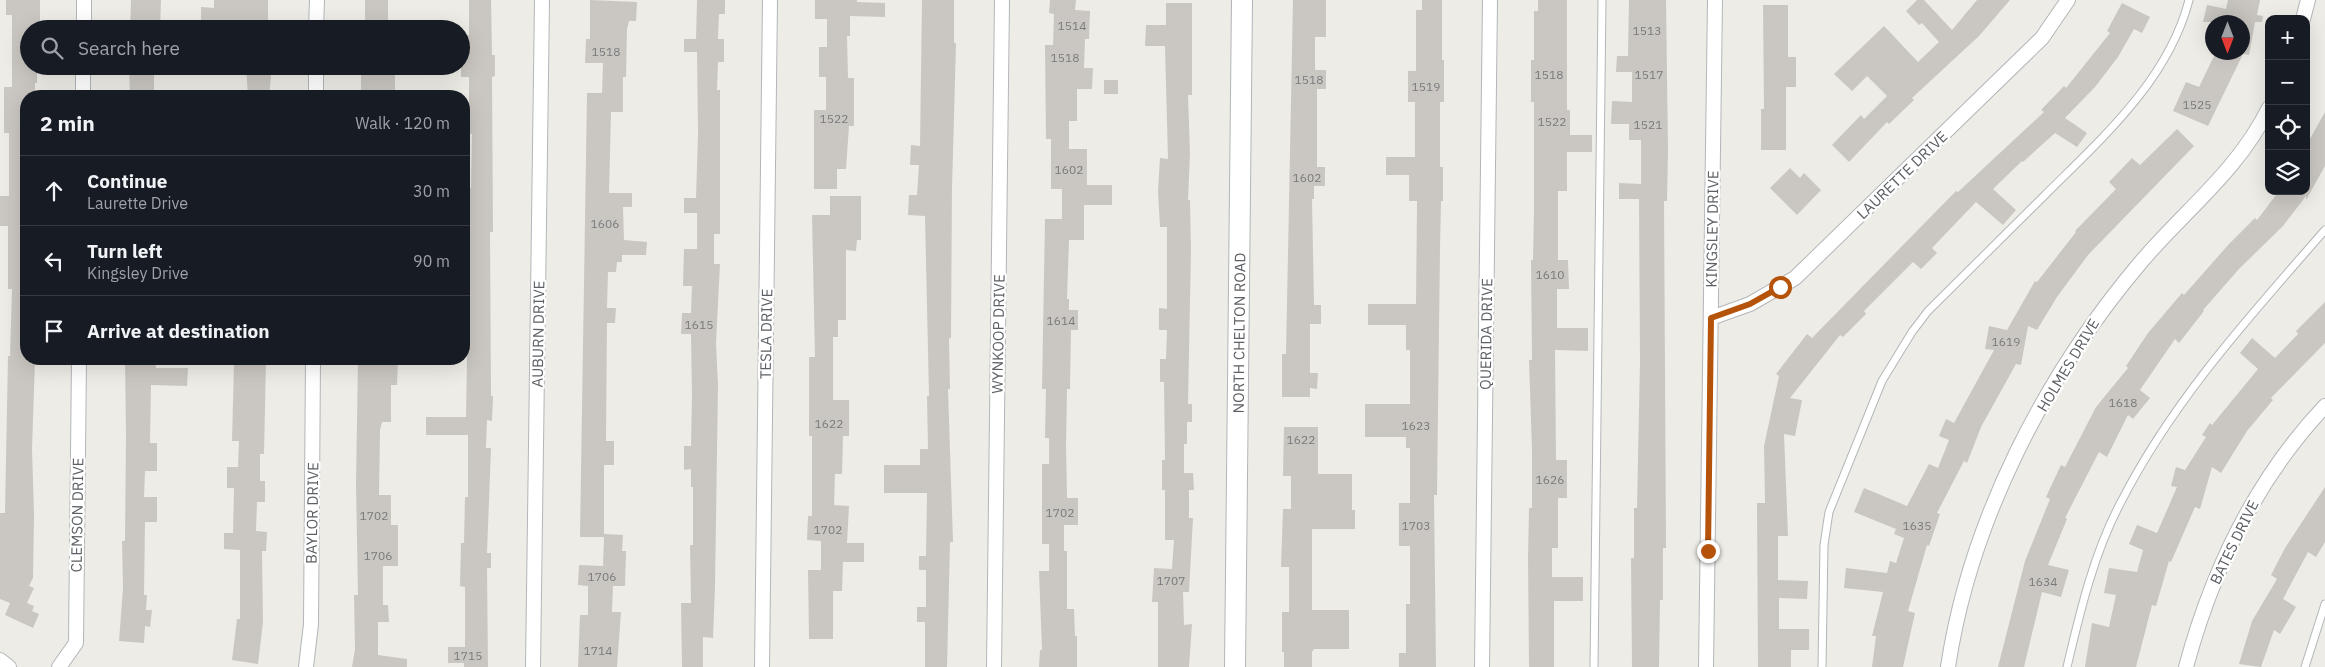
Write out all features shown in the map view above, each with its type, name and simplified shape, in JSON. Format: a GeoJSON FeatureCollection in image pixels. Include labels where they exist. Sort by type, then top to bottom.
{"type":"FeatureCollection","features":[{"type":"Feature","properties":{"kind":"main road","name":"NORTH CHELTON ROAD"},"geometry":{"type":"LineString","coordinates":[[1235,667],[1242,0]]}},
{"type":"Feature","properties":{"kind":"street"},"geometry":{"type":"LineString","coordinates":[[84,0],[84,20]]}},
{"type":"Feature","properties":{"kind":"street"},"geometry":{"type":"LineString","coordinates":[[316,20],[317,0]]}},
{"type":"Feature","properties":{"kind":"street","name":"AUBURN DRIVE"},"geometry":{"type":"LineString","coordinates":[[533,667],[542,0]]}},
{"type":"Feature","properties":{"kind":"street","name":"TESLA DRIVE"},"geometry":{"type":"LineString","coordinates":[[762,667],[770,0]]}},
{"type":"Feature","properties":{"kind":"street","name":"WYNKOOP DRIVE"},"geometry":{"type":"LineString","coordinates":[[994,667],[1002,0]]}},
{"type":"Feature","properties":{"kind":"street","name":"QUERIDA DRIVE"},"geometry":{"type":"LineString","coordinates":[[1482,667],[1490,0]]}},
{"type":"Feature","properties":{"kind":"street","name":"KINGSLEY DRIVE"},"geometry":{"type":"LineString","coordinates":[[1706,667],[1715,0]]}},
{"type":"Feature","properties":{"kind":"street","name":"LAURETTE DRIVE"},"geometry":{"type":"LineString","coordinates":[[1711,318],[1750,304],[1795,278],[2042,38],[2068,0]]}},
{"type":"Feature","properties":{"kind":"street"},"geometry":{"type":"LineString","coordinates":[[2305,15],[2308,0]]}},
{"type":"Feature","properties":{"kind":"street"},"geometry":{"type":"LineString","coordinates":[[83,75],[83,90]]}},
{"type":"Feature","properties":{"kind":"street"},"geometry":{"type":"LineString","coordinates":[[316,75],[316,90]]}},
{"type":"Feature","properties":{"kind":"street","name":"HOLMES DRIVE"},"geometry":{"type":"LineString","coordinates":[[1948,667],[1967,586],[1980,543],[2010,469],[2057,378],[2106,304],[2147,254],[2226,173],[2265,114]]}},
{"type":"Feature","properties":{"kind":"street","name":"CLEMSON DRIVE"},"geometry":{"type":"LineString","coordinates":[[59,667],[76,643],[79,365]]}},
{"type":"Feature","properties":{"kind":"street","name":"BAYLOR DRIVE"},"geometry":{"type":"LineString","coordinates":[[306,667],[311,624],[313,365]]}},
{"type":"Feature","properties":{"kind":"street","name":"BATES DRIVE"},"geometry":{"type":"LineString","coordinates":[[2186,667],[2206,601],[2243,518],[2282,460],[2325,406]]}},
{"type":"Feature","properties":{"kind":"street"},"geometry":{"type":"LineString","coordinates":[[0,660],[9,667]]}},
{"type":"Feature","properties":{"kind":"lane"},"geometry":{"type":"LineString","coordinates":[[1594,667],[1602,0]]}},
{"type":"Feature","properties":{"kind":"lane"},"geometry":{"type":"LineString","coordinates":[[1822,667],[1824,545],[1829,512],[1882,381],[1912,332],[1928,311],[2098,142],[2138,96],[2163,61],[2176,38],[2189,0]]}},
{"type":"Feature","properties":{"kind":"lane"},"geometry":{"type":"LineString","coordinates":[[2067,667],[2094,569],[2120,503],[2159,434],[2236,331],[2325,230]]}},
{"type":"Feature","properties":{"kind":"lane"},"geometry":{"type":"LineString","coordinates":[[2305,667],[2325,604]]}},
{"type":"Feature","properties":{"kind":"building"},"geometry":{"type":"Polygon","coordinates":[[[6,0],[40,0],[40,20],[20,20],[20,75],[37,75],[35,90],[20,90],[20,365],[35,365],[32,449],[33,578],[29,586],[34,588],[27,603],[34,606],[32,611],[39,614],[33,628],[5,615],[10,603],[0,599],[0,513],[5,513],[8,356],[10,356],[12,289],[8,289],[8,226],[0,226],[0,196],[9,196],[9,133],[4,133],[4,87],[12,87],[12,15],[6,15],[6,0]]]}},
{"type":"Feature","properties":{"kind":"building"},"geometry":{"type":"Polygon","coordinates":[[[131,0],[161,0],[160,20],[130,20],[131,0]]]}},
{"type":"Feature","properties":{"kind":"building"},"geometry":{"type":"Polygon","coordinates":[[[214,0],[268,0],[268,20],[201,20],[201,7],[214,8],[214,0]]]}},
{"type":"Feature","properties":{"kind":"building"},"geometry":{"type":"Polygon","coordinates":[[[365,0],[388,0],[388,20],[365,20],[365,0]]]}},
{"type":"Feature","properties":{"kind":"building"},"geometry":{"type":"Polygon","coordinates":[[[469,0],[491,0],[492,55],[495,55],[495,76],[492,77],[493,232],[490,232],[491,396],[493,396],[492,421],[487,420],[486,448],[491,448],[487,553],[491,553],[491,568],[487,568],[488,667],[464,667],[464,663],[448,663],[448,647],[465,647],[465,587],[460,586],[461,543],[464,543],[465,497],[468,497],[468,435],[426,435],[426,417],[466,417],[467,365],[470,365],[470,188],[472,134],[470,134],[469,77],[461,77],[461,75],[470,75],[469,0]]]}},
{"type":"Feature","properties":{"kind":"building"},"geometry":{"type":"Polygon","coordinates":[[[590,0],[637,2],[636,21],[629,21],[627,29],[626,77],[623,77],[623,112],[611,112],[609,193],[632,193],[632,207],[623,207],[624,240],[647,242],[646,255],[622,255],[622,262],[617,262],[616,272],[608,272],[607,308],[616,308],[615,323],[607,323],[606,441],[614,441],[614,465],[604,465],[604,534],[623,535],[622,551],[626,551],[625,586],[613,586],[612,612],[621,612],[617,667],[578,667],[580,615],[588,615],[588,586],[578,585],[579,565],[603,566],[604,537],[580,537],[587,93],[602,93],[603,63],[585,63],[586,39],[590,39],[590,0]]]}},
{"type":"Feature","properties":{"kind":"building"},"geometry":{"type":"Polygon","coordinates":[[[697,0],[725,0],[725,14],[719,14],[718,39],[724,39],[724,62],[718,62],[717,90],[720,90],[720,234],[714,234],[714,264],[720,264],[716,343],[718,385],[715,586],[713,638],[703,637],[703,667],[682,667],[681,603],[691,603],[690,545],[693,545],[693,487],[691,487],[691,469],[684,470],[684,446],[691,446],[691,334],[681,334],[682,313],[691,313],[692,286],[683,286],[684,249],[697,249],[697,213],[684,213],[684,198],[696,198],[698,134],[697,52],[684,52],[684,39],[696,39],[697,0]]]}},
{"type":"Feature","properties":{"kind":"building"},"geometry":{"type":"Polygon","coordinates":[[[815,0],[857,0],[857,2],[885,3],[885,17],[850,16],[850,36],[847,36],[848,78],[854,78],[854,126],[849,126],[846,169],[837,169],[837,189],[814,189],[814,110],[826,110],[826,77],[819,77],[819,47],[827,47],[827,19],[815,19],[815,0]]]}},
{"type":"Feature","properties":{"kind":"building"},"geometry":{"type":"Polygon","coordinates":[[[922,0],[954,0],[954,43],[956,43],[952,188],[951,338],[949,338],[950,389],[948,389],[953,542],[950,542],[947,667],[925,667],[925,622],[917,622],[917,607],[926,607],[926,570],[919,570],[919,556],[926,556],[927,493],[884,493],[884,465],[920,465],[920,449],[928,449],[927,396],[929,396],[925,216],[908,215],[909,195],[917,195],[919,165],[910,165],[911,145],[920,146],[922,0]]]}},
{"type":"Feature","properties":{"kind":"building"},"geometry":{"type":"Polygon","coordinates":[[[1050,0],[1076,0],[1075,10],[1090,11],[1089,39],[1085,39],[1084,68],[1093,68],[1092,89],[1077,89],[1077,121],[1069,121],[1069,149],[1087,149],[1087,185],[1112,185],[1112,205],[1084,205],[1084,240],[1069,240],[1067,299],[1069,299],[1069,310],[1078,310],[1078,330],[1071,330],[1070,389],[1067,389],[1067,498],[1078,498],[1078,525],[1064,525],[1064,551],[1067,551],[1067,609],[1074,609],[1075,636],[1077,636],[1077,667],[1039,667],[1040,650],[1042,650],[1039,571],[1049,571],[1049,544],[1042,544],[1042,464],[1049,464],[1049,438],[1045,438],[1046,389],[1042,389],[1045,219],[1062,219],[1062,189],[1051,189],[1051,139],[1046,139],[1045,45],[1053,45],[1054,14],[1049,13],[1050,0]]]}},
{"type":"Feature","properties":{"kind":"building"},"geometry":{"type":"Polygon","coordinates":[[[1293,0],[1326,0],[1326,37],[1315,37],[1315,70],[1326,70],[1326,89],[1317,89],[1317,167],[1325,167],[1325,186],[1314,186],[1314,199],[1312,199],[1314,305],[1321,305],[1321,324],[1310,324],[1310,373],[1318,373],[1317,389],[1310,388],[1310,397],[1282,397],[1282,354],[1286,354],[1293,0]]]}},
{"type":"Feature","properties":{"kind":"building"},"geometry":{"type":"Polygon","coordinates":[[[1422,0],[1442,0],[1442,60],[1444,60],[1444,102],[1440,102],[1440,167],[1443,167],[1443,201],[1441,201],[1440,248],[1437,495],[1434,495],[1436,667],[1399,667],[1399,653],[1406,653],[1406,604],[1410,604],[1410,546],[1399,546],[1399,503],[1410,503],[1410,448],[1406,448],[1406,437],[1365,437],[1365,404],[1410,404],[1410,350],[1406,350],[1406,325],[1368,325],[1368,304],[1416,304],[1417,201],[1409,201],[1409,175],[1386,175],[1386,157],[1415,157],[1415,102],[1408,102],[1408,71],[1416,71],[1416,10],[1422,10],[1422,0]]]}},
{"type":"Feature","properties":{"kind":"building"},"geometry":{"type":"Polygon","coordinates":[[[1538,0],[1567,0],[1567,110],[1570,110],[1570,135],[1592,135],[1592,152],[1567,152],[1567,191],[1558,191],[1558,260],[1568,260],[1569,289],[1557,289],[1557,328],[1588,328],[1588,351],[1555,350],[1556,460],[1567,460],[1567,498],[1558,498],[1558,548],[1552,548],[1552,577],[1583,577],[1583,601],[1554,601],[1554,667],[1529,667],[1528,558],[1529,508],[1532,508],[1532,450],[1529,360],[1532,360],[1531,260],[1533,260],[1534,211],[1534,102],[1531,102],[1531,60],[1534,60],[1534,11],[1538,11],[1538,0]]]}},
{"type":"Feature","properties":{"kind":"building"},"geometry":{"type":"Polygon","coordinates":[[[1629,0],[1666,0],[1668,151],[1667,201],[1664,201],[1666,548],[1663,548],[1663,600],[1660,600],[1659,667],[1632,667],[1631,558],[1634,558],[1634,508],[1637,508],[1640,362],[1639,199],[1619,199],[1619,183],[1641,184],[1641,140],[1629,140],[1629,124],[1611,124],[1612,101],[1632,102],[1632,72],[1616,72],[1617,56],[1628,56],[1629,0]]]}},
{"type":"Feature","properties":{"kind":"building"},"geometry":{"type":"Polygon","coordinates":[[[1917,0],[1924,0],[1952,30],[1977,0],[2010,0],[1979,36],[1912,98],[1914,100],[1889,124],[1887,122],[1849,162],[1832,145],[1861,115],[1864,119],[1887,96],[1867,76],[1852,91],[1834,74],[1884,26],[1918,62],[1939,42],[1922,23],[1919,25],[1906,11],[1917,0]]]}},
{"type":"Feature","properties":{"kind":"building"},"geometry":{"type":"Polygon","coordinates":[[[2228,0],[2260,0],[2257,15],[2263,16],[2262,22],[2255,22],[2250,50],[2250,15],[2205,15],[2205,22],[2203,22],[2207,5],[2226,9],[2228,0]]]}},
{"type":"Feature","properties":{"kind":"building"},"geometry":{"type":"Polygon","coordinates":[[[1166,3],[1192,3],[1192,95],[1188,95],[1190,153],[1188,200],[1190,200],[1191,250],[1188,404],[1192,404],[1192,422],[1187,422],[1187,444],[1184,444],[1184,473],[1193,473],[1194,490],[1189,490],[1189,518],[1193,518],[1189,592],[1183,592],[1184,625],[1192,624],[1189,667],[1158,667],[1158,602],[1152,602],[1154,568],[1172,569],[1174,540],[1165,540],[1165,490],[1162,490],[1162,460],[1165,460],[1164,382],[1160,382],[1160,359],[1166,359],[1167,330],[1159,330],[1159,308],[1167,309],[1167,227],[1160,227],[1158,191],[1160,158],[1168,159],[1165,46],[1145,46],[1146,25],[1166,25],[1166,3]]]}},
{"type":"Feature","properties":{"kind":"building"},"geometry":{"type":"Polygon","coordinates":[[[2122,3],[2150,17],[2142,33],[2134,29],[2118,57],[2095,87],[2065,118],[2087,133],[2077,147],[2055,133],[2022,161],[1993,189],[2016,210],[2003,225],[1976,202],[1932,248],[1937,253],[1921,269],[1913,262],[1864,311],[1866,314],[1843,337],[1840,335],[1790,398],[1802,400],[1795,436],[1784,434],[1788,536],[1778,536],[1778,580],[1808,581],[1807,599],[1779,598],[1779,629],[1809,629],[1809,650],[1791,650],[1791,667],[1758,667],[1757,503],[1765,503],[1764,446],[1779,376],[1776,374],[1807,334],[1812,338],[1956,191],[1958,192],[2044,112],[2041,110],[2064,86],[2066,88],[2110,33],[2107,31],[2122,3]]]}},
{"type":"Feature","properties":{"kind":"building"},"geometry":{"type":"Polygon","coordinates":[[[1763,5],[1788,5],[1788,57],[1796,57],[1796,87],[1786,87],[1786,150],[1761,150],[1761,109],[1764,109],[1763,5]]]}},
{"type":"Feature","properties":{"kind":"building"},"geometry":{"type":"Polygon","coordinates":[[[2212,60],[2240,60],[2208,126],[2173,111],[2186,82],[2199,87],[2212,60]]]}},
{"type":"Feature","properties":{"kind":"building"},"geometry":{"type":"Polygon","coordinates":[[[129,75],[154,75],[154,90],[130,90],[129,75]]]}},
{"type":"Feature","properties":{"kind":"building"},"geometry":{"type":"Polygon","coordinates":[[[247,75],[271,75],[270,90],[248,90],[247,75]]]}},
{"type":"Feature","properties":{"kind":"building"},"geometry":{"type":"Polygon","coordinates":[[[361,75],[395,75],[395,90],[361,90],[361,75]]]}},
{"type":"Feature","properties":{"kind":"building"},"geometry":{"type":"Polygon","coordinates":[[[1104,80],[1118,80],[1118,94],[1104,94],[1104,80]]]}},
{"type":"Feature","properties":{"kind":"building"},"geometry":{"type":"Polygon","coordinates":[[[2325,112],[2325,166],[2310,193],[2310,150],[2310,139],[2325,112]]]}},
{"type":"Feature","properties":{"kind":"building"},"geometry":{"type":"Polygon","coordinates":[[[2177,129],[2194,146],[2088,255],[2057,297],[2037,330],[2028,326],[2021,365],[2016,364],[1981,427],[1967,463],[1964,461],[1937,513],[1940,514],[1929,546],[1927,545],[1908,611],[1915,613],[1903,667],[1872,667],[1876,636],[1872,636],[1883,592],[1844,588],[1846,568],[1887,573],[1890,561],[1896,563],[1904,538],[1894,534],[1896,529],[1854,512],[1864,488],[1907,506],[1929,464],[1938,468],[1949,440],[1939,436],[1946,419],[1954,423],[1994,350],[1985,349],[1989,326],[2007,330],[2035,281],[2037,282],[2075,231],[2116,189],[2109,182],[2132,158],[2140,165],[2177,129]]]}},
{"type":"Feature","properties":{"kind":"building"},"geometry":{"type":"Polygon","coordinates":[[[1790,168],[1800,178],[1804,173],[1821,190],[1797,215],[1770,188],[1790,168]]]}},
{"type":"Feature","properties":{"kind":"building"},"geometry":{"type":"Polygon","coordinates":[[[2276,195],[2309,195],[2306,200],[2306,196],[2283,226],[2239,269],[2203,310],[2179,343],[2175,339],[2140,390],[2150,398],[2133,419],[2128,415],[2107,457],[2099,452],[2065,518],[2067,519],[2048,565],[2069,570],[2061,597],[2042,592],[2024,667],[1998,667],[2025,561],[2050,499],[2046,497],[2061,465],[2065,467],[2096,407],[2128,368],[2126,366],[2148,333],[2182,293],[2184,295],[2229,244],[2255,218],[2257,220],[2276,195]]]}},
{"type":"Feature","properties":{"kind":"building"},"geometry":{"type":"Polygon","coordinates":[[[830,196],[861,196],[861,240],[857,240],[856,251],[846,250],[846,320],[838,320],[838,337],[833,337],[833,400],[849,400],[849,436],[843,436],[842,474],[835,474],[834,505],[849,506],[847,543],[864,543],[864,562],[843,562],[842,591],[833,591],[833,639],[809,639],[808,570],[821,570],[821,541],[807,540],[808,516],[812,516],[812,436],[809,436],[809,357],[815,357],[812,215],[830,215],[830,196]]]}},
{"type":"Feature","properties":{"kind":"building"},"geometry":{"type":"Polygon","coordinates":[[[2325,302],[2325,343],[2271,398],[2273,400],[2247,431],[2221,473],[2212,467],[2200,509],[2195,507],[2171,562],[2169,561],[2156,606],[2152,605],[2136,667],[2085,667],[2092,623],[2109,627],[2116,595],[2104,593],[2109,568],[2137,572],[2143,550],[2129,544],[2137,525],[2157,533],[2177,487],[2171,486],[2176,467],[2185,470],[2206,437],[2202,435],[2210,423],[2212,425],[2258,369],[2240,353],[2252,338],[2275,358],[2298,334],[2296,331],[2325,302]]]}},
{"type":"Feature","properties":{"kind":"building"},"geometry":{"type":"Polygon","coordinates":[[[125,365],[156,365],[156,368],[188,368],[187,386],[151,385],[150,443],[157,443],[157,471],[145,471],[144,497],[157,497],[157,522],[145,522],[144,595],[147,595],[146,610],[152,610],[150,627],[145,626],[144,643],[119,641],[123,588],[122,541],[125,541],[125,365]]]}},
{"type":"Feature","properties":{"kind":"building"},"geometry":{"type":"Polygon","coordinates":[[[234,365],[266,365],[264,454],[260,454],[260,481],[265,481],[265,502],[257,502],[256,531],[267,532],[266,551],[262,551],[263,622],[258,664],[232,660],[237,619],[240,619],[240,550],[224,549],[224,533],[233,533],[234,488],[227,488],[227,467],[238,467],[239,441],[232,441],[234,365]]]}},
{"type":"Feature","properties":{"kind":"building"},"geometry":{"type":"Polygon","coordinates":[[[358,365],[398,365],[397,385],[391,385],[391,422],[382,422],[380,430],[379,495],[391,495],[391,525],[398,525],[398,566],[383,566],[383,605],[388,605],[389,622],[378,622],[378,655],[407,659],[407,667],[352,667],[355,649],[354,595],[358,595],[356,484],[358,365]]]}},
{"type":"Feature","properties":{"kind":"building"},"geometry":{"type":"Polygon","coordinates":[[[1284,427],[1318,427],[1318,474],[1352,474],[1352,510],[1355,510],[1355,529],[1312,529],[1312,610],[1349,610],[1349,649],[1314,649],[1312,652],[1312,667],[1284,667],[1284,652],[1282,652],[1282,612],[1289,612],[1289,567],[1281,567],[1283,509],[1291,509],[1291,476],[1283,476],[1284,427]]]}},
{"type":"Feature","properties":{"kind":"building"},"geometry":{"type":"Polygon","coordinates":[[[2325,487],[2325,542],[2316,557],[2308,552],[2283,599],[2296,607],[2280,634],[2274,630],[2261,667],[2239,664],[2252,621],[2277,579],[2271,575],[2285,548],[2325,487]]]}},
{"type":"Feature","properties":{"kind":"route"},"geometry":{"type":"LineString","coordinates":[[1708,551],[1711,318],[1750,304],[1780,287]]}}]}
